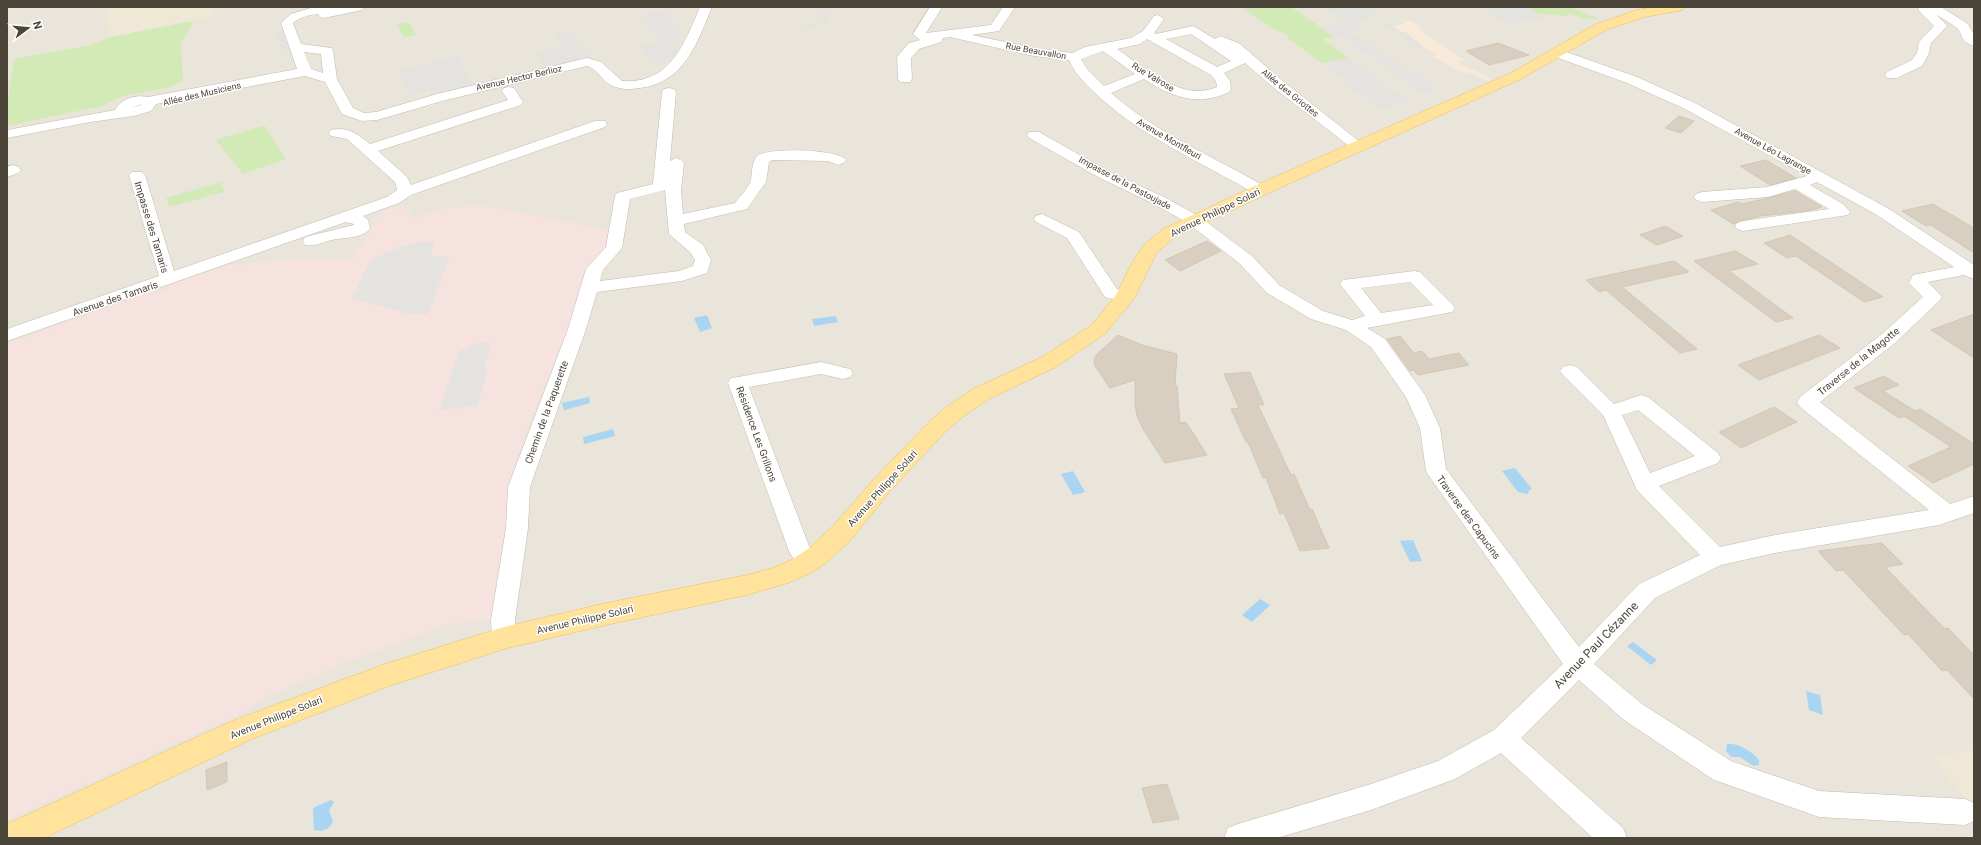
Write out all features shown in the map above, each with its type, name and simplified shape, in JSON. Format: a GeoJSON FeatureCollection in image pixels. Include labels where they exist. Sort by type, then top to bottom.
{"type":"FeatureCollection","features":[{"type":"Feature","properties":{"kind":"main road","name":"Avenue Philippe Solari"},"geometry":{"type":"LineString","coordinates":[[11,838],[242,730],[385,676],[504,638],[606,614],[747,585],[779,576],[809,560],[841,534],[884,483],[937,427],[953,413],[981,394],[1014,377],[1049,362],[1086,338],[1110,317],[1125,297],[1141,263],[1150,249],[1169,233],[1260,190],[1516,76],[1601,27],[1642,13],[1678,7]]}},
{"type":"Feature","properties":{"kind":"street"},"geometry":{"type":"LineString","coordinates":[[287,23],[289,19],[297,16],[337,7]]}},
{"type":"Feature","properties":{"kind":"street"},"geometry":{"type":"LineString","coordinates":[[287,23],[358,7]]}},
{"type":"Feature","properties":{"kind":"street"},"geometry":{"type":"LineString","coordinates":[[614,82],[621,85],[650,84],[666,75],[686,52],[706,7]]}},
{"type":"Feature","properties":{"kind":"street"},"geometry":{"type":"LineString","coordinates":[[936,7],[922,27],[919,34],[922,37],[995,28],[1009,7]]}},
{"type":"Feature","properties":{"kind":"street"},"geometry":{"type":"LineString","coordinates":[[1892,75],[1917,63],[1924,53],[1925,42],[1941,26],[1924,9],[1927,7]]}},
{"type":"Feature","properties":{"kind":"street"},"geometry":{"type":"LineString","coordinates":[[1933,7],[1964,27],[1966,35],[1974,42]]}},
{"type":"Feature","properties":{"kind":"street","name":"Rue Beauvallon"},"geometry":{"type":"LineString","coordinates":[[952,34],[1034,52],[1074,57],[1090,50],[1128,44],[1150,36],[1158,19]]}},
{"type":"Feature","properties":{"kind":"street"},"geometry":{"type":"LineString","coordinates":[[287,23],[304,69],[330,79]]}},
{"type":"Feature","properties":{"kind":"street"},"geometry":{"type":"LineString","coordinates":[[1193,30],[1239,62],[1216,72],[1150,36],[1193,30]]}},
{"type":"Feature","properties":{"kind":"street"},"geometry":{"type":"LineString","coordinates":[[905,79],[904,58],[914,46],[952,34]]}},
{"type":"Feature","properties":{"kind":"street","name":"Allée des Griottes"},"geometry":{"type":"LineString","coordinates":[[1222,40],[1235,47],[1279,85],[1358,146]]}},
{"type":"Feature","properties":{"kind":"street"},"geometry":{"type":"LineString","coordinates":[[296,47],[324,50],[328,54],[330,79],[347,111],[354,115],[425,95]]}},
{"type":"Feature","properties":{"kind":"street","name":"Rue Valrose"},"geometry":{"type":"LineString","coordinates":[[1106,48],[1162,85],[1184,95],[1204,96],[1224,89],[1223,81],[1216,72]]}},
{"type":"Feature","properties":{"kind":"street","name":"Avenue Léo Lagrange"},"geometry":{"type":"LineString","coordinates":[[1558,53],[1632,80],[1684,103],[1882,212],[1971,272]]}},
{"type":"Feature","properties":{"kind":"street"},"geometry":{"type":"LineString","coordinates":[[304,69],[328,54]]}},
{"type":"Feature","properties":{"kind":"street","name":"Avenue Montfleuri"},"geometry":{"type":"LineString","coordinates":[[1074,57],[1075,63],[1084,75],[1134,118],[1260,190]]}},
{"type":"Feature","properties":{"kind":"street","name":"Avenue Hector Berlioz"},"geometry":{"type":"LineString","coordinates":[[354,115],[362,117],[376,116],[442,97],[588,62],[597,63],[614,82]]}},
{"type":"Feature","properties":{"kind":"street"},"geometry":{"type":"LineString","coordinates":[[614,82],[649,79],[664,64]]}},
{"type":"Feature","properties":{"kind":"street","name":"Allée des Musiciens"},"geometry":{"type":"LineString","coordinates":[[7,134],[127,108],[140,111],[149,103],[198,96],[304,69]]}},
{"type":"Feature","properties":{"kind":"street"},"geometry":{"type":"LineString","coordinates":[[1103,91],[1146,74]]}},
{"type":"Feature","properties":{"kind":"street"},"geometry":{"type":"LineString","coordinates":[[369,149],[516,102],[509,91]]}},
{"type":"Feature","properties":{"kind":"street","name":"Chemin de la Paquerette"},"geometry":{"type":"LineString","coordinates":[[504,638],[503,620],[517,528],[519,487],[557,380],[577,329],[595,269],[614,248],[623,196],[660,187],[669,92]]}},
{"type":"Feature","properties":{"kind":"street","name":"Avenue des Tamaris"},"geometry":{"type":"LineString","coordinates":[[7,335],[345,217],[381,204],[405,192],[600,124]]}},
{"type":"Feature","properties":{"kind":"street"},"geometry":{"type":"LineString","coordinates":[[590,288],[682,276],[701,269],[703,260],[697,249],[677,234],[674,190],[678,124]]}},
{"type":"Feature","properties":{"kind":"street"},"geometry":{"type":"LineString","coordinates":[[336,133],[352,135],[369,149],[402,180],[405,192]]}},
{"type":"Feature","properties":{"kind":"street","name":"Impasse de la Pastoujade"},"geometry":{"type":"LineString","coordinates":[[1034,135],[1105,175],[1194,220]]}},
{"type":"Feature","properties":{"kind":"street"},"geometry":{"type":"LineString","coordinates":[[676,220],[741,206],[758,182],[762,160],[768,156],[830,157],[838,160]]}},
{"type":"Feature","properties":{"kind":"street","name":"Impasse des Tamaris"},"geometry":{"type":"LineString","coordinates":[[136,175],[168,279]]}},
{"type":"Feature","properties":{"kind":"street"},"geometry":{"type":"LineString","coordinates":[[1702,197],[1768,192],[1819,177]]}},
{"type":"Feature","properties":{"kind":"street"},"geometry":{"type":"LineString","coordinates":[[1743,226],[1842,212],[1837,207],[1797,184]]}},
{"type":"Feature","properties":{"kind":"street","name":"Avenue des Tamaris"},"geometry":{"type":"LineString","coordinates":[[222,260],[277,254],[320,238],[349,233],[362,228],[367,218],[381,204]]}},
{"type":"Feature","properties":{"kind":"street"},"geometry":{"type":"LineString","coordinates":[[345,217],[360,220],[362,228]]}},
{"type":"Feature","properties":{"kind":"street"},"geometry":{"type":"LineString","coordinates":[[1042,219],[1073,235],[1111,293],[1125,297]]}},
{"type":"Feature","properties":{"kind":"street","name":"Traverse des Capucins"},"geometry":{"type":"LineString","coordinates":[[1194,220],[1246,260],[1273,289],[1317,315],[1352,326],[1378,343],[1415,395],[1430,428],[1436,470],[1578,665],[1633,712],[1723,771],[1819,804],[1965,812]]}},
{"type":"Feature","properties":{"kind":"street","name":"Traverse de la Magotte"},"geometry":{"type":"LineString","coordinates":[[1948,514],[1807,402],[1898,330],[1925,306],[1933,297],[1918,282],[1919,280],[1971,272]]}},
{"type":"Feature","properties":{"kind":"street"},"geometry":{"type":"LineString","coordinates":[[1352,326],[1377,319],[1446,308],[1414,276],[1349,284],[1377,319]]}},
{"type":"Feature","properties":{"kind":"street","name":"Résidence Les Grillons"},"geometry":{"type":"LineString","coordinates":[[809,560],[800,551],[738,383],[821,368],[843,373]]}},
{"type":"Feature","properties":{"kind":"street"},"geometry":{"type":"LineString","coordinates":[[1570,371],[1611,412],[1644,484],[1716,557]]}},
{"type":"Feature","properties":{"kind":"street"},"geometry":{"type":"LineString","coordinates":[[1611,412],[1641,402],[1711,458],[1644,484]]}},
{"type":"Feature","properties":{"kind":"street","name":"Avenue Paul Cézanne"},"geometry":{"type":"LineString","coordinates":[[1238,838],[1279,824],[1371,797],[1446,770],[1503,738],[1578,665],[1647,591],[1716,557],[1775,544],[1948,514],[1974,504]]}},
{"type":"Feature","properties":{"kind":"street"},"geometry":{"type":"LineString","coordinates":[[1503,738],[1613,838]]}},
{"type":"Feature","properties":{"kind":"shaded area"},"geometry":{"type":"Polygon","coordinates":[[[7,7],[1974,7],[1974,838],[7,838],[7,7]]]}},
{"type":"Feature","properties":{"kind":"shaded area"},"geometry":{"type":"Polygon","coordinates":[[[107,7],[212,7],[214,16],[110,37],[107,7]]]}},
{"type":"Feature","properties":{"kind":"shaded area"},"geometry":{"type":"Polygon","coordinates":[[[817,7],[837,7],[824,24],[804,30],[799,26],[816,21],[824,14],[817,7]]]}},
{"type":"Feature","properties":{"kind":"shaded area"},"geometry":{"type":"Polygon","coordinates":[[[1324,7],[1380,7],[1350,31],[1438,89],[1423,94],[1338,34],[1333,36],[1325,31],[1329,26],[1343,20],[1324,7]]]}},
{"type":"Feature","properties":{"kind":"shaded area"},"geometry":{"type":"Polygon","coordinates":[[[1479,7],[1527,7],[1546,18],[1509,24],[1479,7]]]}},
{"type":"Feature","properties":{"kind":"shaded area"},"geometry":{"type":"Polygon","coordinates":[[[665,10],[685,33],[678,35],[683,41],[672,43],[679,53],[669,64],[653,62],[640,46],[659,42],[638,16],[665,10]]]}},
{"type":"Feature","properties":{"kind":"shaded area"},"geometry":{"type":"Polygon","coordinates":[[[1401,21],[1404,23],[1403,24],[1393,26],[1401,32],[1404,31],[1425,48],[1420,49],[1381,23],[1401,21]]]}},
{"type":"Feature","properties":{"kind":"shaded area"},"geometry":{"type":"Polygon","coordinates":[[[1412,21],[1423,29],[1418,29],[1465,60],[1458,62],[1491,79],[1487,81],[1470,72],[1464,74],[1432,56],[1436,54],[1425,48],[1420,49],[1381,23],[1412,21]]]}},
{"type":"Feature","properties":{"kind":"shaded area"},"geometry":{"type":"Polygon","coordinates":[[[571,29],[593,57],[381,113],[379,111],[432,96],[429,90],[409,95],[398,70],[458,56],[474,85],[547,68],[536,53],[562,47],[552,33],[571,29]]]}},
{"type":"Feature","properties":{"kind":"shaded area"},"geometry":{"type":"Polygon","coordinates":[[[275,32],[285,32],[292,54],[283,54],[275,32]]]}},
{"type":"Feature","properties":{"kind":"shaded area"},"geometry":{"type":"Polygon","coordinates":[[[1349,58],[1410,102],[1380,108],[1350,87],[1352,86],[1322,63],[1349,58]]]}},
{"type":"Feature","properties":{"kind":"shaded area"},"geometry":{"type":"Polygon","coordinates":[[[404,205],[414,219],[441,209],[480,205],[610,230],[606,246],[595,263],[569,332],[530,420],[511,477],[505,550],[494,620],[447,624],[342,664],[263,699],[235,716],[7,820],[7,344],[153,291],[166,290],[172,284],[227,266],[289,259],[351,259],[367,236],[380,213],[404,205]]]}},
{"type":"Feature","properties":{"kind":"shaded area"},"geometry":{"type":"Polygon","coordinates":[[[436,241],[431,250],[432,256],[450,256],[428,314],[411,315],[352,298],[371,259],[411,243],[436,241]]]}},
{"type":"Feature","properties":{"kind":"shaded area"},"geometry":{"type":"Polygon","coordinates":[[[492,342],[484,368],[488,368],[478,406],[439,410],[460,350],[470,349],[472,344],[492,342]]]}},
{"type":"Feature","properties":{"kind":"shaded area"},"geometry":{"type":"Polygon","coordinates":[[[1974,750],[1974,811],[1933,756],[1974,750]]]}},
{"type":"Feature","properties":{"kind":"green space"},"geometry":{"type":"Polygon","coordinates":[[[1242,7],[1291,7],[1335,37],[1323,39],[1349,58],[1322,63],[1286,37],[1289,36],[1271,28],[1242,7]]]}},
{"type":"Feature","properties":{"kind":"green space"},"geometry":{"type":"Polygon","coordinates":[[[1527,7],[1569,7],[1600,19],[1578,18],[1578,16],[1569,14],[1568,16],[1539,14],[1527,7]]]}},
{"type":"Feature","properties":{"kind":"green space"},"geometry":{"type":"Polygon","coordinates":[[[194,21],[181,44],[183,81],[167,88],[123,96],[102,106],[7,126],[7,105],[14,59],[91,45],[110,37],[194,21]]]}},
{"type":"Feature","properties":{"kind":"green space"},"geometry":{"type":"Polygon","coordinates":[[[409,22],[416,35],[404,38],[397,24],[409,22]]]}},
{"type":"Feature","properties":{"kind":"green space"},"geometry":{"type":"Polygon","coordinates":[[[265,126],[286,159],[243,174],[216,140],[265,126]]]}},
{"type":"Feature","properties":{"kind":"green space"},"geometry":{"type":"Polygon","coordinates":[[[221,182],[224,192],[169,207],[166,198],[221,182]]]}},
{"type":"Feature","properties":{"kind":"water"},"geometry":{"type":"Polygon","coordinates":[[[707,315],[712,328],[700,332],[694,318],[707,315]]]}},
{"type":"Feature","properties":{"kind":"water"},"geometry":{"type":"Polygon","coordinates":[[[836,316],[838,322],[814,326],[812,319],[836,316]]]}},
{"type":"Feature","properties":{"kind":"water"},"geometry":{"type":"Polygon","coordinates":[[[589,397],[590,403],[564,410],[562,403],[589,397]]]}},
{"type":"Feature","properties":{"kind":"water"},"geometry":{"type":"Polygon","coordinates":[[[613,429],[615,436],[584,444],[583,437],[613,429]]]}},
{"type":"Feature","properties":{"kind":"water"},"geometry":{"type":"Polygon","coordinates":[[[1515,468],[1532,489],[1529,490],[1528,494],[1518,492],[1502,471],[1515,468]]]}},
{"type":"Feature","properties":{"kind":"water"},"geometry":{"type":"Polygon","coordinates":[[[1073,471],[1085,492],[1073,495],[1061,474],[1073,471]]]}},
{"type":"Feature","properties":{"kind":"water"},"geometry":{"type":"Polygon","coordinates":[[[1413,540],[1422,561],[1410,562],[1400,541],[1413,540]]]}},
{"type":"Feature","properties":{"kind":"water"},"geometry":{"type":"Polygon","coordinates":[[[1260,599],[1270,605],[1252,622],[1242,615],[1260,599]]]}},
{"type":"Feature","properties":{"kind":"water"},"geometry":{"type":"Polygon","coordinates":[[[1633,642],[1657,660],[1651,665],[1627,646],[1633,642]]]}},
{"type":"Feature","properties":{"kind":"water"},"geometry":{"type":"Polygon","coordinates":[[[1806,691],[1820,695],[1823,715],[1809,710],[1806,691]]]}},
{"type":"Feature","properties":{"kind":"water"},"geometry":{"type":"Polygon","coordinates":[[[1727,744],[1740,746],[1749,751],[1759,760],[1759,765],[1753,766],[1740,757],[1731,757],[1726,751],[1727,744]]]}},
{"type":"Feature","properties":{"kind":"water"},"geometry":{"type":"Polygon","coordinates":[[[331,800],[334,802],[329,811],[333,821],[329,828],[321,831],[314,830],[313,808],[331,800]]]}},
{"type":"Feature","properties":{"kind":"building"},"geometry":{"type":"Polygon","coordinates":[[[1498,43],[1529,55],[1489,65],[1466,51],[1498,43]]]}},
{"type":"Feature","properties":{"kind":"building"},"geometry":{"type":"Polygon","coordinates":[[[1679,116],[1694,121],[1681,133],[1665,128],[1679,116]]]}},
{"type":"Feature","properties":{"kind":"building"},"geometry":{"type":"Polygon","coordinates":[[[1766,160],[1796,178],[1770,185],[1740,166],[1766,160]]]}},
{"type":"Feature","properties":{"kind":"building"},"geometry":{"type":"Polygon","coordinates":[[[1795,191],[1822,207],[1807,211],[1760,216],[1733,224],[1711,210],[1738,202],[1742,204],[1795,191]]]}},
{"type":"Feature","properties":{"kind":"building"},"geometry":{"type":"Polygon","coordinates":[[[1933,204],[1974,228],[1974,253],[1931,225],[1926,226],[1902,211],[1933,204]]]}},
{"type":"Feature","properties":{"kind":"building"},"geometry":{"type":"Polygon","coordinates":[[[1665,226],[1683,236],[1657,245],[1640,235],[1665,226]]]}},
{"type":"Feature","properties":{"kind":"building"},"geometry":{"type":"Polygon","coordinates":[[[1790,235],[1883,297],[1864,302],[1796,256],[1787,258],[1764,243],[1790,235]]]}},
{"type":"Feature","properties":{"kind":"building"},"geometry":{"type":"Polygon","coordinates":[[[1207,241],[1221,251],[1180,271],[1165,260],[1207,241]]]}},
{"type":"Feature","properties":{"kind":"building"},"geometry":{"type":"Polygon","coordinates":[[[1735,251],[1758,264],[1729,271],[1793,318],[1776,322],[1694,261],[1735,251]]]}},
{"type":"Feature","properties":{"kind":"building"},"geometry":{"type":"Polygon","coordinates":[[[1674,261],[1689,272],[1622,287],[1697,349],[1680,353],[1606,290],[1599,292],[1586,280],[1674,261]]]}},
{"type":"Feature","properties":{"kind":"building"},"geometry":{"type":"Polygon","coordinates":[[[1974,314],[1974,358],[1931,330],[1974,314]]]}},
{"type":"Feature","properties":{"kind":"building"},"geometry":{"type":"Polygon","coordinates":[[[1118,335],[1142,345],[1177,354],[1175,385],[1177,386],[1180,423],[1186,422],[1207,455],[1165,463],[1143,429],[1137,416],[1135,404],[1135,380],[1110,388],[1095,366],[1094,360],[1097,354],[1118,335]]]}},
{"type":"Feature","properties":{"kind":"building"},"geometry":{"type":"Polygon","coordinates":[[[1819,335],[1840,348],[1759,380],[1738,365],[1819,335]]]}},
{"type":"Feature","properties":{"kind":"building"},"geometry":{"type":"Polygon","coordinates":[[[1400,336],[1414,353],[1422,351],[1429,359],[1459,353],[1469,365],[1418,375],[1413,370],[1410,371],[1387,339],[1400,336]]]}},
{"type":"Feature","properties":{"kind":"building"},"geometry":{"type":"Polygon","coordinates":[[[1250,372],[1264,405],[1258,405],[1291,475],[1294,474],[1310,510],[1312,509],[1329,548],[1300,551],[1284,513],[1280,514],[1266,478],[1263,478],[1248,442],[1246,442],[1231,409],[1239,408],[1224,374],[1250,372]]]}},
{"type":"Feature","properties":{"kind":"building"},"geometry":{"type":"Polygon","coordinates":[[[1884,376],[1899,385],[1883,391],[1915,411],[1920,409],[1974,444],[1974,464],[1933,483],[1908,466],[1951,447],[1904,416],[1899,418],[1854,388],[1884,376]]]}},
{"type":"Feature","properties":{"kind":"building"},"geometry":{"type":"Polygon","coordinates":[[[1774,407],[1797,422],[1741,448],[1719,432],[1774,407]]]}},
{"type":"Feature","properties":{"kind":"building"},"geometry":{"type":"Polygon","coordinates":[[[1882,543],[1903,564],[1885,567],[1945,629],[1948,628],[1974,655],[1974,699],[1947,670],[1942,671],[1908,634],[1904,635],[1843,570],[1836,571],[1818,551],[1882,543]]]}},
{"type":"Feature","properties":{"kind":"building"},"geometry":{"type":"Polygon","coordinates":[[[227,762],[227,782],[207,790],[206,770],[227,762]]]}},
{"type":"Feature","properties":{"kind":"building"},"geometry":{"type":"Polygon","coordinates":[[[1167,784],[1179,819],[1153,823],[1142,788],[1167,784]]]}}]}
